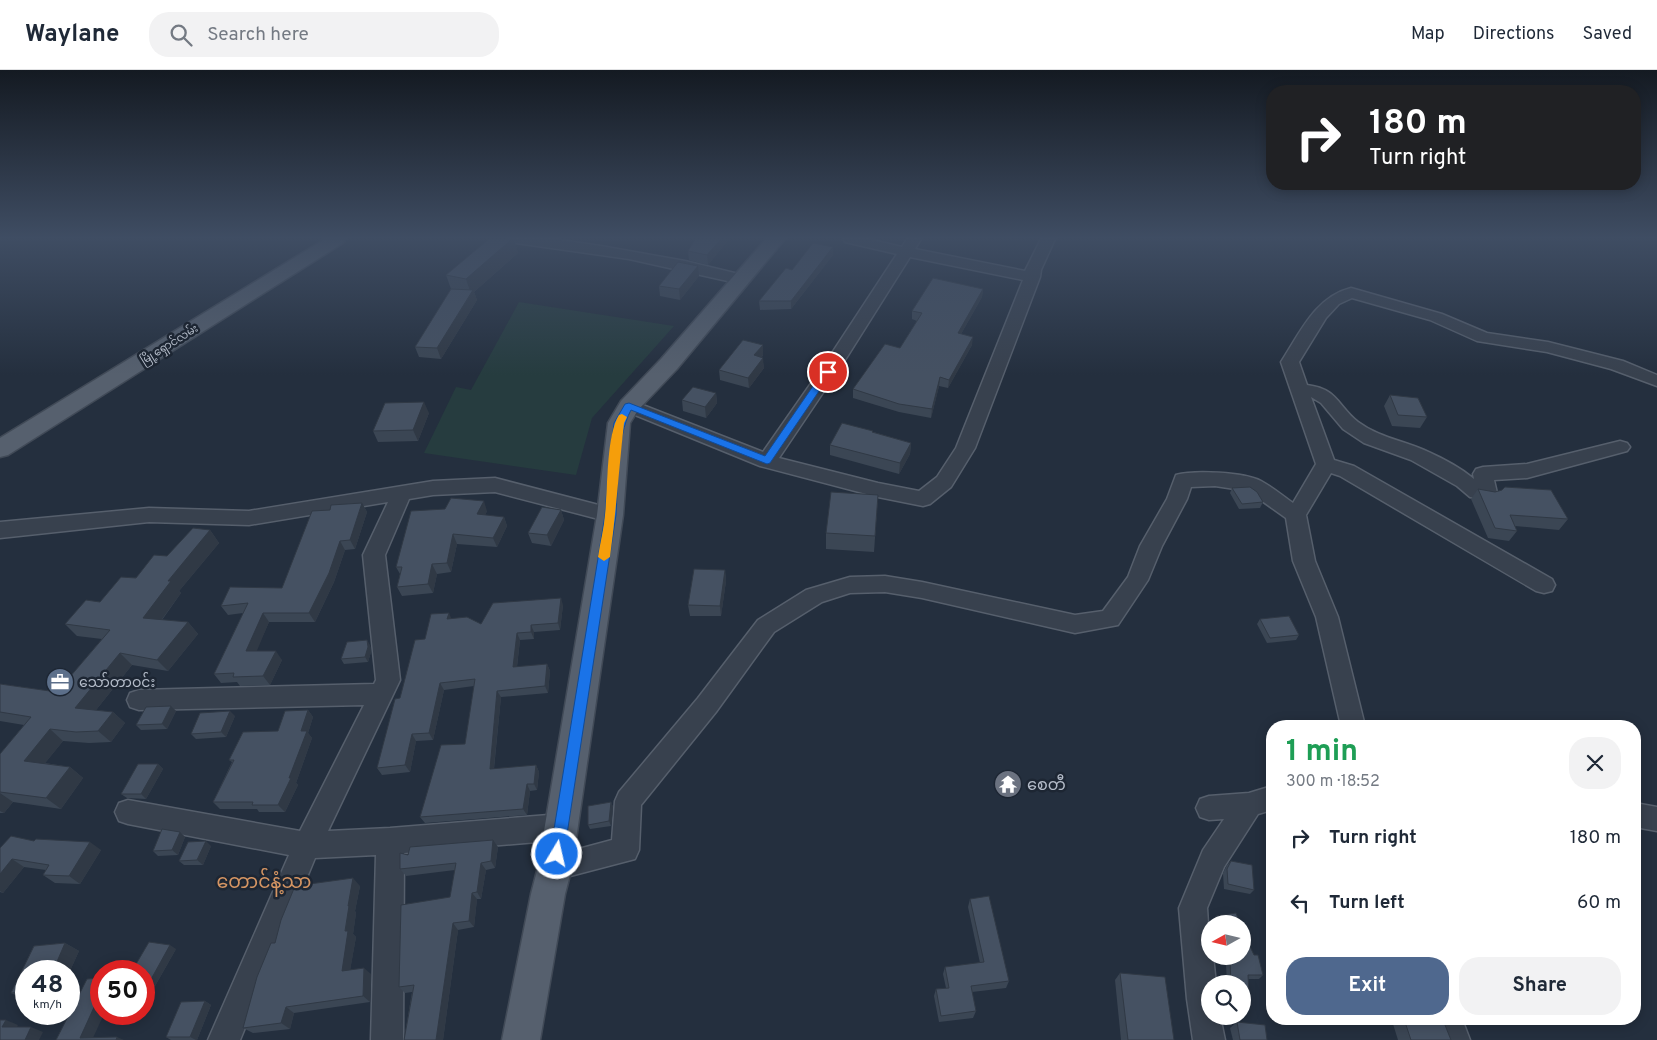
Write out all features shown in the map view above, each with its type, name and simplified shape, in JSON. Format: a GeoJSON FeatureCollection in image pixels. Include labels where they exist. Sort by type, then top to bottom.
{"type":"FeatureCollection","features":[{"type":"Feature","properties":{"kind":"main road","name":"မြို့ရှောင်လမ်း"},"geometry":{"type":"LineString","coordinates":[[0,449],[264,284]]}},
{"type":"Feature","properties":{"kind":"main road"},"geometry":{"type":"LineString","coordinates":[[521,1040],[548,894],[555,867],[610,515],[619,423],[629,406],[669,364],[737,284]]}},
{"type":"Feature","properties":{"kind":"street"},"geometry":{"type":"LineString","coordinates":[[767,461],[885,284]]}},
{"type":"Feature","properties":{"kind":"street"},"geometry":{"type":"LineString","coordinates":[[629,406],[767,461],[878,490],[923,499],[944,482],[965,448],[1029,284]]}},
{"type":"Feature","properties":{"kind":"street"},"geometry":{"type":"LineString","coordinates":[[1352,720],[1327,617],[1304,561],[1296,515],[1326,464],[1290,362],[1320,315],[1333,301],[1350,293],[1436,317],[1483,337],[1548,347],[1617,366],[1657,381]]}},
{"type":"Feature","properties":{"kind":"street"},"geometry":{"type":"LineString","coordinates":[[1300,390],[1318,392],[1327,399],[1350,425],[1371,439],[1418,455],[1464,481],[1477,492],[1487,493],[1483,474],[1527,471],[1620,447]]}},
{"type":"Feature","properties":{"kind":"street"},"geometry":{"type":"LineString","coordinates":[[1326,464],[1347,471],[1544,585]]}},
{"type":"Feature","properties":{"kind":"street"},"geometry":{"type":"LineString","coordinates":[[555,867],[625,850],[628,801],[707,705],[766,626],[814,596],[850,585],[885,584],[922,590],[1075,624],[1110,619],[1137,580],[1151,546],[1177,498],[1183,480],[1215,479],[1253,486],[1296,515]]}},
{"type":"Feature","properties":{"kind":"street"},"geometry":{"type":"LineString","coordinates":[[0,530],[149,515],[249,518],[433,488],[495,485],[610,515]]}},
{"type":"Feature","properties":{"kind":"street"},"geometry":{"type":"LineString","coordinates":[[224,1040],[308,845],[388,680],[374,555],[402,493]]}},
{"type":"Feature","properties":{"kind":"street"},"geometry":{"type":"LineString","coordinates":[[139,700],[382,694]]}},
{"type":"Feature","properties":{"kind":"street"},"geometry":{"type":"LineString","coordinates":[[1209,808],[1261,801]]}},
{"type":"Feature","properties":{"kind":"street"},"geometry":{"type":"LineString","coordinates":[[1209,1040],[1202,999],[1192,908],[1213,859],[1261,801]]}},
{"type":"Feature","properties":{"kind":"street"},"geometry":{"type":"LineString","coordinates":[[128,812],[308,845],[390,841],[561,827]]}},
{"type":"Feature","properties":{"kind":"street"},"geometry":{"type":"LineString","coordinates":[[1641,816],[1657,819]]}},
{"type":"Feature","properties":{"kind":"street"},"geometry":{"type":"LineString","coordinates":[[387,1040],[390,841]]}},
{"type":"Feature","properties":{"kind":"street"},"geometry":{"type":"LineString","coordinates":[[1449,1025],[1454,1040]]}},
{"type":"Feature","properties":{"kind":"green space"},"geometry":{"type":"Polygon","coordinates":[[[519,302],[674,326],[592,418],[576,475],[424,453],[456,387],[471,390],[519,302]]]}},
{"type":"Feature","properties":{"kind":"building"},"geometry":{"type":"Polygon","coordinates":[[[660,284],[683,284],[679,289],[659,286],[660,284]]]}},
{"type":"Feature","properties":{"kind":"building"},"geometry":{"type":"Polygon","coordinates":[[[773,284],[804,284],[791,301],[759,301],[773,284]]]}},
{"type":"Feature","properties":{"kind":"building"},"geometry":{"type":"Polygon","coordinates":[[[929,284],[961,284],[983,289],[958,333],[973,337],[949,380],[940,377],[932,409],[899,404],[853,389],[885,344],[900,348],[922,313],[912,311],[929,284]]]}},
{"type":"Feature","properties":{"kind":"building"},"geometry":{"type":"Polygon","coordinates":[[[451,289],[473,290],[437,348],[415,347],[451,289]]]}},
{"type":"Feature","properties":{"kind":"building"},"geometry":{"type":"Polygon","coordinates":[[[743,340],[763,345],[754,355],[763,358],[748,378],[719,370],[743,340]]]}},
{"type":"Feature","properties":{"kind":"building"},"geometry":{"type":"Polygon","coordinates":[[[693,387],[716,393],[705,407],[682,400],[693,387]]]}},
{"type":"Feature","properties":{"kind":"building"},"geometry":{"type":"Polygon","coordinates":[[[1390,395],[1418,398],[1427,417],[1398,415],[1390,395]]]}},
{"type":"Feature","properties":{"kind":"building"},"geometry":{"type":"Polygon","coordinates":[[[424,402],[413,430],[373,431],[385,403],[424,402]]]}},
{"type":"Feature","properties":{"kind":"building"},"geometry":{"type":"Polygon","coordinates":[[[842,423],[911,443],[900,463],[830,445],[842,423]]]}},
{"type":"Feature","properties":{"kind":"building"},"geometry":{"type":"Polygon","coordinates":[[[1250,487],[1257,492],[1263,502],[1242,504],[1232,488],[1250,487]]]}},
{"type":"Feature","properties":{"kind":"building"},"geometry":{"type":"Polygon","coordinates":[[[1505,487],[1551,490],[1568,519],[1510,515],[1517,531],[1495,528],[1478,489],[1495,492],[1505,487]]]}},
{"type":"Feature","properties":{"kind":"building"},"geometry":{"type":"Polygon","coordinates":[[[831,492],[878,495],[875,536],[826,533],[831,492]]]}},
{"type":"Feature","properties":{"kind":"building"},"geometry":{"type":"Polygon","coordinates":[[[451,498],[484,501],[477,514],[504,517],[493,538],[453,534],[447,563],[432,564],[428,584],[397,587],[402,567],[396,567],[411,511],[445,509],[451,498]]]}},
{"type":"Feature","properties":{"kind":"building"},"geometry":{"type":"Polygon","coordinates":[[[362,503],[350,540],[340,541],[329,573],[309,613],[263,613],[246,651],[276,651],[263,676],[233,677],[234,673],[214,674],[248,603],[221,606],[230,587],[282,588],[312,511],[330,510],[331,505],[362,503]]]}},
{"type":"Feature","properties":{"kind":"building"},"geometry":{"type":"Polygon","coordinates":[[[542,507],[561,510],[547,535],[528,533],[542,507]]]}},
{"type":"Feature","properties":{"kind":"building"},"geometry":{"type":"Polygon","coordinates":[[[193,528],[210,530],[168,581],[171,581],[143,618],[188,622],[157,660],[120,653],[75,708],[113,712],[98,731],[76,732],[50,729],[24,761],[70,767],[46,798],[0,792],[0,754],[31,717],[0,712],[0,684],[57,692],[110,630],[65,624],[86,600],[100,602],[121,577],[136,578],[154,555],[167,556],[193,528]]]}},
{"type":"Feature","properties":{"kind":"building"},"geometry":{"type":"Polygon","coordinates":[[[694,569],[725,570],[720,606],[688,605],[694,569]]]}},
{"type":"Feature","properties":{"kind":"building"},"geometry":{"type":"Polygon","coordinates":[[[561,598],[558,623],[531,625],[531,632],[517,633],[513,667],[547,664],[545,686],[497,691],[490,769],[536,765],[534,784],[527,784],[523,809],[420,817],[441,745],[465,744],[475,679],[440,683],[429,733],[412,734],[405,765],[377,768],[395,699],[400,698],[415,640],[425,639],[431,614],[449,613],[447,619],[467,617],[481,624],[493,603],[561,598]]]}},
{"type":"Feature","properties":{"kind":"building"},"geometry":{"type":"Polygon","coordinates":[[[1289,616],[1299,635],[1270,638],[1260,619],[1289,616]]]}},
{"type":"Feature","properties":{"kind":"building"},"geometry":{"type":"Polygon","coordinates":[[[367,640],[368,647],[365,657],[341,659],[347,642],[367,640]]]}},
{"type":"Feature","properties":{"kind":"building"},"geometry":{"type":"Polygon","coordinates":[[[171,706],[162,724],[136,725],[146,707],[171,706]]]}},
{"type":"Feature","properties":{"kind":"building"},"geometry":{"type":"Polygon","coordinates":[[[308,710],[301,731],[307,731],[289,778],[291,778],[278,805],[252,805],[253,802],[213,802],[234,760],[229,760],[243,732],[278,731],[285,711],[308,710]]]}},
{"type":"Feature","properties":{"kind":"building"},"geometry":{"type":"Polygon","coordinates":[[[230,711],[221,732],[191,734],[200,713],[230,711]]]}},
{"type":"Feature","properties":{"kind":"building"},"geometry":{"type":"Polygon","coordinates":[[[138,764],[158,764],[141,794],[121,794],[138,764]]]}},
{"type":"Feature","properties":{"kind":"building"},"geometry":{"type":"Polygon","coordinates":[[[611,802],[609,821],[588,825],[588,806],[611,802]]]}},
{"type":"Feature","properties":{"kind":"building"},"geometry":{"type":"Polygon","coordinates":[[[162,829],[180,832],[172,850],[153,851],[162,829]]]}},
{"type":"Feature","properties":{"kind":"building"},"geometry":{"type":"Polygon","coordinates":[[[11,836],[34,841],[36,839],[90,842],[69,876],[43,875],[49,865],[12,859],[0,874],[0,848],[11,836]]]}},
{"type":"Feature","properties":{"kind":"building"},"geometry":{"type":"Polygon","coordinates":[[[493,840],[491,861],[481,863],[477,892],[472,893],[469,921],[453,923],[436,1040],[404,1040],[414,985],[399,987],[401,905],[450,897],[456,863],[400,869],[400,853],[408,855],[410,847],[493,840]]]}},
{"type":"Feature","properties":{"kind":"building"},"geometry":{"type":"Polygon","coordinates":[[[206,841],[197,860],[179,861],[188,842],[206,841]]]}},
{"type":"Feature","properties":{"kind":"building"},"geometry":{"type":"Polygon","coordinates":[[[1231,861],[1252,865],[1254,890],[1228,884],[1227,869],[1231,861]]]}},
{"type":"Feature","properties":{"kind":"building"},"geometry":{"type":"Polygon","coordinates":[[[353,878],[345,931],[348,931],[342,971],[364,968],[363,996],[286,1007],[281,1023],[243,1028],[257,977],[271,943],[275,943],[281,920],[295,886],[353,878]]]}},
{"type":"Feature","properties":{"kind":"building"},"geometry":{"type":"Polygon","coordinates":[[[989,896],[1009,981],[971,986],[976,1011],[941,1016],[936,989],[949,988],[945,967],[984,962],[970,899],[989,896]]]}},
{"type":"Feature","properties":{"kind":"building"},"geometry":{"type":"Polygon","coordinates":[[[149,942],[170,945],[155,972],[155,960],[138,960],[149,942]]]}},
{"type":"Feature","properties":{"kind":"building"},"geometry":{"type":"Polygon","coordinates":[[[65,943],[58,960],[27,960],[34,946],[65,943]]]}},
{"type":"Feature","properties":{"kind":"building"},"geometry":{"type":"Polygon","coordinates":[[[1251,948],[1254,955],[1258,955],[1263,975],[1231,975],[1230,965],[1251,965],[1251,948]]]}},
{"type":"Feature","properties":{"kind":"building"},"geometry":{"type":"Polygon","coordinates":[[[1120,973],[1165,977],[1174,1040],[1128,1040],[1120,973]]]}},
{"type":"Feature","properties":{"kind":"building"},"geometry":{"type":"Polygon","coordinates":[[[87,979],[90,979],[90,1016],[80,1038],[117,1037],[116,1040],[56,1040],[64,1025],[80,1025],[80,993],[87,979]]]}},
{"type":"Feature","properties":{"kind":"building"},"geometry":{"type":"Polygon","coordinates":[[[15,985],[15,993],[11,993],[15,985]]]}},
{"type":"Feature","properties":{"kind":"building"},"geometry":{"type":"Polygon","coordinates":[[[205,1001],[190,1037],[166,1037],[181,1002],[205,1001]]]}},
{"type":"Feature","properties":{"kind":"building"},"geometry":{"type":"Polygon","coordinates":[[[0,1020],[6,1020],[2,1027],[31,1027],[25,1040],[0,1040],[0,1020]]]}},
{"type":"Feature","properties":{"kind":"building"},"geometry":{"type":"Polygon","coordinates":[[[1238,1025],[1265,1025],[1267,1040],[1240,1040],[1238,1025]]]}},
{"type":"Feature","properties":{"kind":"building"},"geometry":{"type":"Polygon","coordinates":[[[1406,1025],[1445,1025],[1451,1040],[1411,1040],[1406,1025]]]}},
{"type":"Feature","properties":{"kind":"slow traffic"},"geometry":{"type":"LineString","coordinates":[[604,557],[619,423],[622,417]]}},
{"type":"Feature","properties":{"kind":"place","name":"သော်တာဝင်း"},"geometry":{"type":"Point","coordinates":[60,682]}},
{"type":"Feature","properties":{"kind":"place","name":"စေတီ"},"geometry":{"type":"Point","coordinates":[1008,784]}},
{"type":"Feature","properties":{"kind":"district","name":"တောင်နံ့သာ"},"geometry":{"type":"Point","coordinates":[264,881]}},
{"type":"Feature","properties":{"kind":"route"},"geometry":{"type":"LineString","coordinates":[[557,854],[610,515],[619,423],[629,406],[767,461],[828,372]]}}]}
